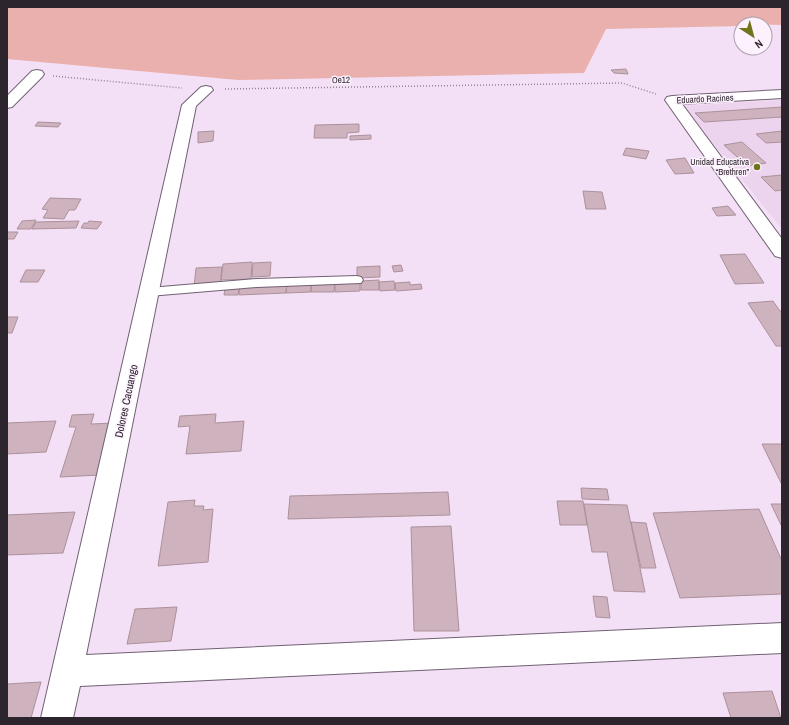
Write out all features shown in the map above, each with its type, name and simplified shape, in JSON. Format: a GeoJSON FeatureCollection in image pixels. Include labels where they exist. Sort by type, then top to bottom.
{"type":"FeatureCollection","features":[{"type":"Feature","properties":{"kind":"street"},"geometry":{"type":"LineString","coordinates":[[7,104],[37,74]]}},
{"type":"Feature","properties":{"kind":"street","name":"Dolores Cacuango"},"geometry":{"type":"LineString","coordinates":[[57,718],[189,105],[206,90]]}},
{"type":"Feature","properties":{"kind":"street","name":"Eduardo Racines"},"geometry":{"type":"LineString","coordinates":[[672,100],[782,94]]}},
{"type":"Feature","properties":{"kind":"street","name":"Eduardo Racines"},"geometry":{"type":"LineString","coordinates":[[672,100],[782,252]]}},
{"type":"Feature","properties":{"kind":"street"},"geometry":{"type":"LineString","coordinates":[[68,671],[782,638]]}},
{"type":"Feature","properties":{"kind":"lane"},"geometry":{"type":"LineString","coordinates":[[149,292],[257,283],[357,280]]}},
{"type":"Feature","properties":{"kind":"path","name":"Oe12"},"geometry":{"type":"LineString","coordinates":[[37,74],[206,90],[622,83],[672,100]]}},
{"type":"Feature","properties":{"kind":"shaded area"},"geometry":{"type":"Polygon","coordinates":[[[7,7],[782,7],[782,25],[773,25],[773,16],[733,16],[733,26],[606,29],[584,73],[238,80],[7,59],[7,7]]]}},
{"type":"Feature","properties":{"kind":"shaded area","name":"Unidad Educativa “Brethren”"},"geometry":{"type":"Polygon","coordinates":[[[782,100],[782,229],[683,106],[782,100]]]}},
{"type":"Feature","properties":{"kind":"building"},"geometry":{"type":"Polygon","coordinates":[[[626,69],[628,74],[614,73],[611,70],[626,69]]]}},
{"type":"Feature","properties":{"kind":"building"},"geometry":{"type":"Polygon","coordinates":[[[782,107],[782,117],[704,122],[695,113],[782,107]]]}},
{"type":"Feature","properties":{"kind":"building"},"geometry":{"type":"Polygon","coordinates":[[[38,122],[61,123],[58,127],[35,126],[38,122]]]}},
{"type":"Feature","properties":{"kind":"building"},"geometry":{"type":"Polygon","coordinates":[[[359,124],[359,132],[347,133],[347,138],[314,138],[315,125],[359,124]]]}},
{"type":"Feature","properties":{"kind":"building"},"geometry":{"type":"Polygon","coordinates":[[[214,131],[213,141],[198,143],[198,132],[214,131]]]}},
{"type":"Feature","properties":{"kind":"building"},"geometry":{"type":"Polygon","coordinates":[[[782,131],[782,142],[766,143],[756,134],[782,131]]]}},
{"type":"Feature","properties":{"kind":"building"},"geometry":{"type":"Polygon","coordinates":[[[371,135],[371,139],[350,140],[350,136],[371,135]]]}},
{"type":"Feature","properties":{"kind":"building"},"geometry":{"type":"Polygon","coordinates":[[[742,142],[766,163],[747,166],[724,145],[742,142]]]}},
{"type":"Feature","properties":{"kind":"building"},"geometry":{"type":"Polygon","coordinates":[[[626,148],[649,151],[646,159],[623,155],[626,148]]]}},
{"type":"Feature","properties":{"kind":"building"},"geometry":{"type":"Polygon","coordinates":[[[685,158],[694,173],[675,174],[666,160],[685,158]]]}},
{"type":"Feature","properties":{"kind":"building"},"geometry":{"type":"Polygon","coordinates":[[[782,175],[782,190],[775,191],[761,177],[782,175]]]}},
{"type":"Feature","properties":{"kind":"building"},"geometry":{"type":"Polygon","coordinates":[[[583,191],[602,192],[606,209],[586,209],[583,191]]]}},
{"type":"Feature","properties":{"kind":"building"},"geometry":{"type":"Polygon","coordinates":[[[50,198],[81,199],[75,210],[69,210],[64,219],[43,218],[48,210],[42,209],[50,198]]]}},
{"type":"Feature","properties":{"kind":"building"},"geometry":{"type":"Polygon","coordinates":[[[728,206],[736,215],[717,216],[712,208],[728,206]]]}},
{"type":"Feature","properties":{"kind":"building"},"geometry":{"type":"Polygon","coordinates":[[[36,220],[31,229],[17,229],[22,221],[36,220]]]}},
{"type":"Feature","properties":{"kind":"building"},"geometry":{"type":"Polygon","coordinates":[[[79,221],[76,228],[32,229],[36,222],[79,221]]]}},
{"type":"Feature","properties":{"kind":"building"},"geometry":{"type":"Polygon","coordinates":[[[89,221],[102,222],[97,229],[81,228],[84,223],[88,223],[89,221]]]}},
{"type":"Feature","properties":{"kind":"building"},"geometry":{"type":"Polygon","coordinates":[[[7,232],[18,232],[14,239],[7,239],[7,232]]]}},
{"type":"Feature","properties":{"kind":"building"},"geometry":{"type":"Polygon","coordinates":[[[745,254],[764,283],[735,284],[720,255],[745,254]]]}},
{"type":"Feature","properties":{"kind":"building"},"geometry":{"type":"Polygon","coordinates":[[[252,262],[251,279],[221,280],[223,264],[252,262]]]}},
{"type":"Feature","properties":{"kind":"building"},"geometry":{"type":"Polygon","coordinates":[[[271,262],[270,276],[252,277],[253,263],[271,262]]]}},
{"type":"Feature","properties":{"kind":"building"},"geometry":{"type":"Polygon","coordinates":[[[401,265],[403,271],[394,272],[392,266],[401,265]]]}},
{"type":"Feature","properties":{"kind":"building"},"geometry":{"type":"Polygon","coordinates":[[[380,266],[380,277],[357,278],[357,267],[380,266]]]}},
{"type":"Feature","properties":{"kind":"building"},"geometry":{"type":"Polygon","coordinates":[[[222,267],[220,286],[194,287],[196,268],[222,267]]]}},
{"type":"Feature","properties":{"kind":"building"},"geometry":{"type":"Polygon","coordinates":[[[26,270],[45,270],[38,282],[20,282],[26,270]]]}},
{"type":"Feature","properties":{"kind":"building"},"geometry":{"type":"Polygon","coordinates":[[[360,280],[360,291],[335,292],[335,281],[360,280]]]}},
{"type":"Feature","properties":{"kind":"building"},"geometry":{"type":"Polygon","coordinates":[[[379,280],[379,290],[361,290],[361,281],[379,280]]]}},
{"type":"Feature","properties":{"kind":"building"},"geometry":{"type":"Polygon","coordinates":[[[312,281],[335,281],[334,292],[311,292],[312,281]]]}},
{"type":"Feature","properties":{"kind":"building"},"geometry":{"type":"Polygon","coordinates":[[[394,281],[395,290],[380,291],[379,282],[394,281]]]}},
{"type":"Feature","properties":{"kind":"building"},"geometry":{"type":"Polygon","coordinates":[[[287,282],[286,293],[239,295],[240,285],[287,282]]]}},
{"type":"Feature","properties":{"kind":"building"},"geometry":{"type":"Polygon","coordinates":[[[287,282],[311,282],[311,292],[286,293],[287,282]]]}},
{"type":"Feature","properties":{"kind":"building"},"geometry":{"type":"Polygon","coordinates":[[[410,282],[410,285],[421,284],[422,289],[396,291],[395,283],[410,282]]]}},
{"type":"Feature","properties":{"kind":"building"},"geometry":{"type":"Polygon","coordinates":[[[225,288],[239,288],[238,295],[224,295],[225,288]]]}},
{"type":"Feature","properties":{"kind":"building"},"geometry":{"type":"Polygon","coordinates":[[[773,301],[780,311],[782,311],[782,346],[776,346],[748,303],[773,301]]]}},
{"type":"Feature","properties":{"kind":"building"},"geometry":{"type":"Polygon","coordinates":[[[7,317],[18,317],[12,333],[7,333],[7,317]]]}},
{"type":"Feature","properties":{"kind":"building"},"geometry":{"type":"Polygon","coordinates":[[[94,414],[91,424],[114,423],[100,475],[60,477],[76,427],[69,427],[72,415],[94,414]]]}},
{"type":"Feature","properties":{"kind":"building"},"geometry":{"type":"Polygon","coordinates":[[[216,414],[215,423],[244,421],[241,451],[186,454],[190,426],[178,427],[180,416],[216,414]]]}},
{"type":"Feature","properties":{"kind":"building"},"geometry":{"type":"Polygon","coordinates":[[[56,421],[46,452],[7,454],[7,423],[56,421]]]}},
{"type":"Feature","properties":{"kind":"building"},"geometry":{"type":"Polygon","coordinates":[[[762,444],[782,444],[782,483],[781,483],[762,444]]]}},
{"type":"Feature","properties":{"kind":"building"},"geometry":{"type":"Polygon","coordinates":[[[581,488],[607,489],[609,500],[582,499],[581,488]]]}},
{"type":"Feature","properties":{"kind":"building"},"geometry":{"type":"Polygon","coordinates":[[[448,492],[450,515],[288,519],[290,496],[448,492]]]}},
{"type":"Feature","properties":{"kind":"building"},"geometry":{"type":"Polygon","coordinates":[[[195,500],[194,506],[204,506],[203,510],[213,509],[208,562],[158,566],[168,502],[195,500]]]}},
{"type":"Feature","properties":{"kind":"building"},"geometry":{"type":"Polygon","coordinates":[[[557,501],[583,501],[587,525],[560,525],[557,501]]]}},
{"type":"Feature","properties":{"kind":"building"},"geometry":{"type":"Polygon","coordinates":[[[584,504],[627,505],[645,592],[614,591],[607,552],[592,552],[584,504]]]}},
{"type":"Feature","properties":{"kind":"building"},"geometry":{"type":"Polygon","coordinates":[[[771,504],[782,504],[782,527],[771,504]]]}},
{"type":"Feature","properties":{"kind":"building"},"geometry":{"type":"Polygon","coordinates":[[[759,509],[782,561],[782,594],[680,598],[653,513],[759,509]]]}},
{"type":"Feature","properties":{"kind":"building"},"geometry":{"type":"Polygon","coordinates":[[[75,512],[63,553],[7,555],[7,515],[75,512]]]}},
{"type":"Feature","properties":{"kind":"building"},"geometry":{"type":"Polygon","coordinates":[[[631,522],[646,523],[656,568],[641,568],[631,522]]]}},
{"type":"Feature","properties":{"kind":"building"},"geometry":{"type":"Polygon","coordinates":[[[451,526],[459,631],[414,631],[411,527],[451,526]]]}},
{"type":"Feature","properties":{"kind":"building"},"geometry":{"type":"Polygon","coordinates":[[[593,596],[607,597],[610,618],[596,617],[593,596]]]}},
{"type":"Feature","properties":{"kind":"building"},"geometry":{"type":"Polygon","coordinates":[[[177,607],[171,641],[127,644],[135,609],[177,607]]]}},
{"type":"Feature","properties":{"kind":"building"},"geometry":{"type":"Polygon","coordinates":[[[41,682],[31,718],[7,718],[7,684],[41,682]]]}},
{"type":"Feature","properties":{"kind":"building"},"geometry":{"type":"Polygon","coordinates":[[[772,691],[781,718],[731,718],[723,693],[772,691]]]}},
{"type":"Feature","properties":{"kind":"place","name":"Unidad Educativa “Brethren”"},"geometry":{"type":"Point","coordinates":[757,167]}}]}
